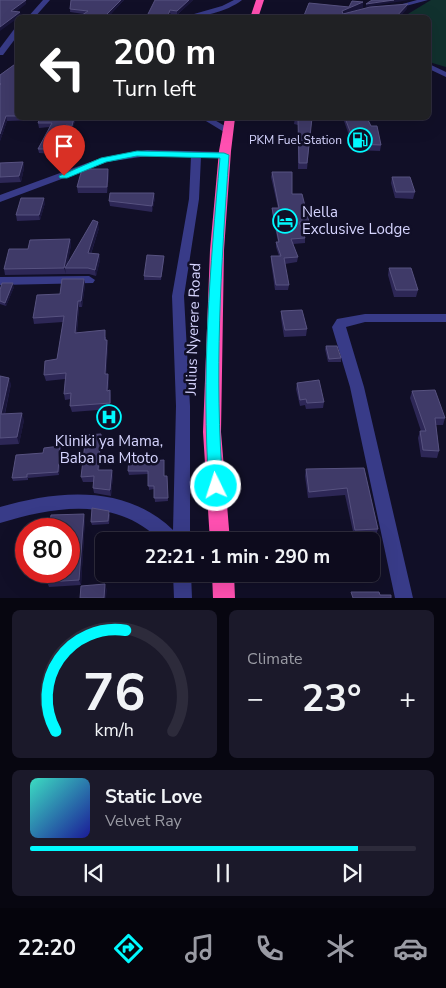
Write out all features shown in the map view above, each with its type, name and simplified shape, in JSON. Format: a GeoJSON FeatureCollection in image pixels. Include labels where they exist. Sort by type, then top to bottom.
{"type":"FeatureCollection","features":[{"type":"Feature","properties":{"kind":"highway"},"geometry":{"type":"LineString","coordinates":[[255,15],[260,0]]}},
{"type":"Feature","properties":{"kind":"highway","name":"Julius Nyerere Road"},"geometry":{"type":"LineString","coordinates":[[219,532],[212,432],[217,250],[228,124]]}},
{"type":"Feature","properties":{"kind":"highway"},"geometry":{"type":"LineString","coordinates":[[223,582],[224,598]]}},
{"type":"Feature","properties":{"kind":"street"},"geometry":{"type":"LineString","coordinates":[[32,15],[48,0]]}},
{"type":"Feature","properties":{"kind":"street"},"geometry":{"type":"LineString","coordinates":[[193,15],[224,7],[239,0]]}},
{"type":"Feature","properties":{"kind":"street"},"geometry":{"type":"LineString","coordinates":[[382,8],[400,7],[425,0]]}},
{"type":"Feature","properties":{"kind":"street"},"geometry":{"type":"LineString","coordinates":[[0,53],[15,34]]}},
{"type":"Feature","properties":{"kind":"street"},"geometry":{"type":"LineString","coordinates":[[431,67],[446,75]]}},
{"type":"Feature","properties":{"kind":"street"},"geometry":{"type":"LineString","coordinates":[[213,120],[228,124]]}},
{"type":"Feature","properties":{"kind":"street"},"geometry":{"type":"LineString","coordinates":[[0,199],[104,160],[137,154],[224,155]]}},
{"type":"Feature","properties":{"kind":"street"},"geometry":{"type":"LineString","coordinates":[[181,532],[183,406],[178,296],[194,199],[196,154]]}},
{"type":"Feature","properties":{"kind":"street"},"geometry":{"type":"LineString","coordinates":[[0,280],[89,280]]}},
{"type":"Feature","properties":{"kind":"street"},"geometry":{"type":"LineString","coordinates":[[404,598],[357,387],[339,327],[342,322],[365,318],[446,318]]}},
{"type":"Feature","properties":{"kind":"street"},"geometry":{"type":"LineString","coordinates":[[0,515],[56,501],[94,502],[133,511],[144,516],[164,532]]}},
{"type":"Feature","properties":{"kind":"street"},"geometry":{"type":"LineString","coordinates":[[182,582],[183,598]]}},
{"type":"Feature","properties":{"kind":"green space"},"geometry":{"type":"Polygon","coordinates":[[[431,0],[446,0],[446,67],[431,63],[431,15],[406,15],[431,0]]]}},
{"type":"Feature","properties":{"kind":"building"},"geometry":{"type":"Polygon","coordinates":[[[0,0],[26,0],[11,11],[20,12],[0,27],[0,0]]]}},
{"type":"Feature","properties":{"kind":"building"},"geometry":{"type":"Polygon","coordinates":[[[71,0],[121,0],[106,15],[82,15],[88,11],[70,9],[71,0]]]}},
{"type":"Feature","properties":{"kind":"building"},"geometry":{"type":"Polygon","coordinates":[[[155,0],[189,0],[177,11],[170,10],[168,15],[148,15],[155,0]]]}},
{"type":"Feature","properties":{"kind":"building"},"geometry":{"type":"Polygon","coordinates":[[[372,0],[394,0],[366,4],[372,0]]]}},
{"type":"Feature","properties":{"kind":"building"},"geometry":{"type":"Polygon","coordinates":[[[352,1],[363,2],[342,11],[343,14],[370,7],[408,4],[398,15],[304,15],[309,3],[349,7],[352,1]]]}},
{"type":"Feature","properties":{"kind":"building"},"geometry":{"type":"Polygon","coordinates":[[[15,64],[15,116],[6,116],[0,134],[1,84],[0,75],[15,64]]]}},
{"type":"Feature","properties":{"kind":"building"},"geometry":{"type":"Polygon","coordinates":[[[39,120],[74,120],[72,126],[66,125],[62,141],[55,149],[38,149],[52,123],[38,123],[39,120]]]}},
{"type":"Feature","properties":{"kind":"building"},"geometry":{"type":"Polygon","coordinates":[[[298,120],[312,120],[307,163],[299,163],[298,120]]]}},
{"type":"Feature","properties":{"kind":"building"},"geometry":{"type":"Polygon","coordinates":[[[346,120],[368,120],[371,126],[377,126],[381,145],[355,144],[346,120]]]}},
{"type":"Feature","properties":{"kind":"building"},"geometry":{"type":"Polygon","coordinates":[[[23,162],[19,176],[0,177],[0,163],[23,162]]]}},
{"type":"Feature","properties":{"kind":"building"},"geometry":{"type":"Polygon","coordinates":[[[82,169],[108,169],[107,187],[77,187],[82,169]]]}},
{"type":"Feature","properties":{"kind":"building"},"geometry":{"type":"Polygon","coordinates":[[[272,172],[292,172],[292,194],[302,194],[309,222],[299,222],[305,238],[291,239],[298,257],[284,258],[289,285],[276,285],[271,256],[281,256],[276,242],[279,242],[272,208],[279,208],[272,172]]]}},
{"type":"Feature","properties":{"kind":"building"},"geometry":{"type":"Polygon","coordinates":[[[392,177],[410,177],[415,192],[396,192],[392,177]]]}},
{"type":"Feature","properties":{"kind":"building"},"geometry":{"type":"Polygon","coordinates":[[[110,193],[154,193],[152,206],[109,201],[110,193]]]}},
{"type":"Feature","properties":{"kind":"building"},"geometry":{"type":"Polygon","coordinates":[[[21,198],[44,198],[39,215],[16,215],[21,198]]]}},
{"type":"Feature","properties":{"kind":"building"},"geometry":{"type":"Polygon","coordinates":[[[93,220],[98,222],[88,253],[99,254],[95,270],[88,268],[65,268],[93,220]]]}},
{"type":"Feature","properties":{"kind":"building"},"geometry":{"type":"Polygon","coordinates":[[[70,239],[64,268],[4,269],[9,249],[28,249],[30,240],[70,239]]]}},
{"type":"Feature","properties":{"kind":"building"},"geometry":{"type":"Polygon","coordinates":[[[147,255],[164,256],[161,277],[144,276],[147,255]]]}},
{"type":"Feature","properties":{"kind":"building"},"geometry":{"type":"Polygon","coordinates":[[[389,268],[411,268],[418,290],[396,290],[389,268]]]}},
{"type":"Feature","properties":{"kind":"building"},"geometry":{"type":"Polygon","coordinates":[[[62,279],[84,279],[81,301],[78,301],[75,333],[105,330],[105,340],[107,340],[105,374],[108,374],[107,391],[110,390],[110,403],[70,406],[71,393],[64,394],[66,373],[44,375],[45,361],[57,359],[64,316],[33,318],[37,295],[60,294],[62,279]]]}},
{"type":"Feature","properties":{"kind":"building"},"geometry":{"type":"Polygon","coordinates":[[[2,283],[13,283],[5,303],[0,301],[2,283]]]}},
{"type":"Feature","properties":{"kind":"building"},"geometry":{"type":"Polygon","coordinates":[[[302,310],[307,329],[285,330],[281,311],[302,310]]]}},
{"type":"Feature","properties":{"kind":"building"},"geometry":{"type":"Polygon","coordinates":[[[326,346],[337,346],[341,358],[329,359],[326,346]]]}},
{"type":"Feature","properties":{"kind":"building"},"geometry":{"type":"Polygon","coordinates":[[[0,376],[9,378],[1,414],[22,413],[17,437],[0,438],[0,376]]]}},
{"type":"Feature","properties":{"kind":"building"},"geometry":{"type":"Polygon","coordinates":[[[319,380],[324,402],[307,403],[306,399],[300,400],[297,383],[319,380]]]}},
{"type":"Feature","properties":{"kind":"building"},"geometry":{"type":"Polygon","coordinates":[[[435,390],[445,418],[435,418],[439,451],[423,450],[420,431],[426,431],[412,391],[435,390]]]}},
{"type":"Feature","properties":{"kind":"building"},"geometry":{"type":"Polygon","coordinates":[[[101,434],[98,470],[112,470],[110,490],[93,488],[94,476],[81,477],[86,435],[101,434]]]}},
{"type":"Feature","properties":{"kind":"building"},"geometry":{"type":"Polygon","coordinates":[[[60,446],[58,472],[27,474],[27,477],[12,478],[16,455],[43,453],[44,448],[60,446]]]}},
{"type":"Feature","properties":{"kind":"building"},"geometry":{"type":"Polygon","coordinates":[[[151,457],[151,461],[164,460],[164,476],[167,476],[168,498],[154,498],[154,486],[148,486],[148,471],[128,471],[129,458],[151,457]]]}},
{"type":"Feature","properties":{"kind":"building"},"geometry":{"type":"Polygon","coordinates":[[[364,468],[378,529],[355,530],[347,488],[309,492],[306,469],[364,468]]]}},
{"type":"Feature","properties":{"kind":"building"},"geometry":{"type":"Polygon","coordinates":[[[92,508],[109,511],[108,521],[91,522],[92,508]]]}},
{"type":"Feature","properties":{"kind":"building"},"geometry":{"type":"Polygon","coordinates":[[[84,514],[80,567],[80,518],[51,518],[51,515],[84,514]]]}},
{"type":"Feature","properties":{"kind":"building"},"geometry":{"type":"Polygon","coordinates":[[[105,584],[104,598],[80,598],[81,586],[105,584]]]}},
{"type":"Feature","properties":{"kind":"building"},"geometry":{"type":"Polygon","coordinates":[[[351,592],[379,592],[380,595],[391,595],[391,598],[353,598],[351,592]]]}},
{"type":"Feature","properties":{"kind":"place","name":"PKM Fuel Station"},"geometry":{"type":"Point","coordinates":[360,140]}},
{"type":"Feature","properties":{"kind":"place","name":"Nella Exclusive Lodge"},"geometry":{"type":"Point","coordinates":[285,221]}},
{"type":"Feature","properties":{"kind":"place","name":"Kliniki ya Mama, Baba na Mtoto"},"geometry":{"type":"Point","coordinates":[109,417]}},
{"type":"Feature","properties":{"kind":"route"},"geometry":{"type":"LineString","coordinates":[[64,176],[104,160],[137,154],[224,155],[217,250],[212,432],[216,486]]}}]}
